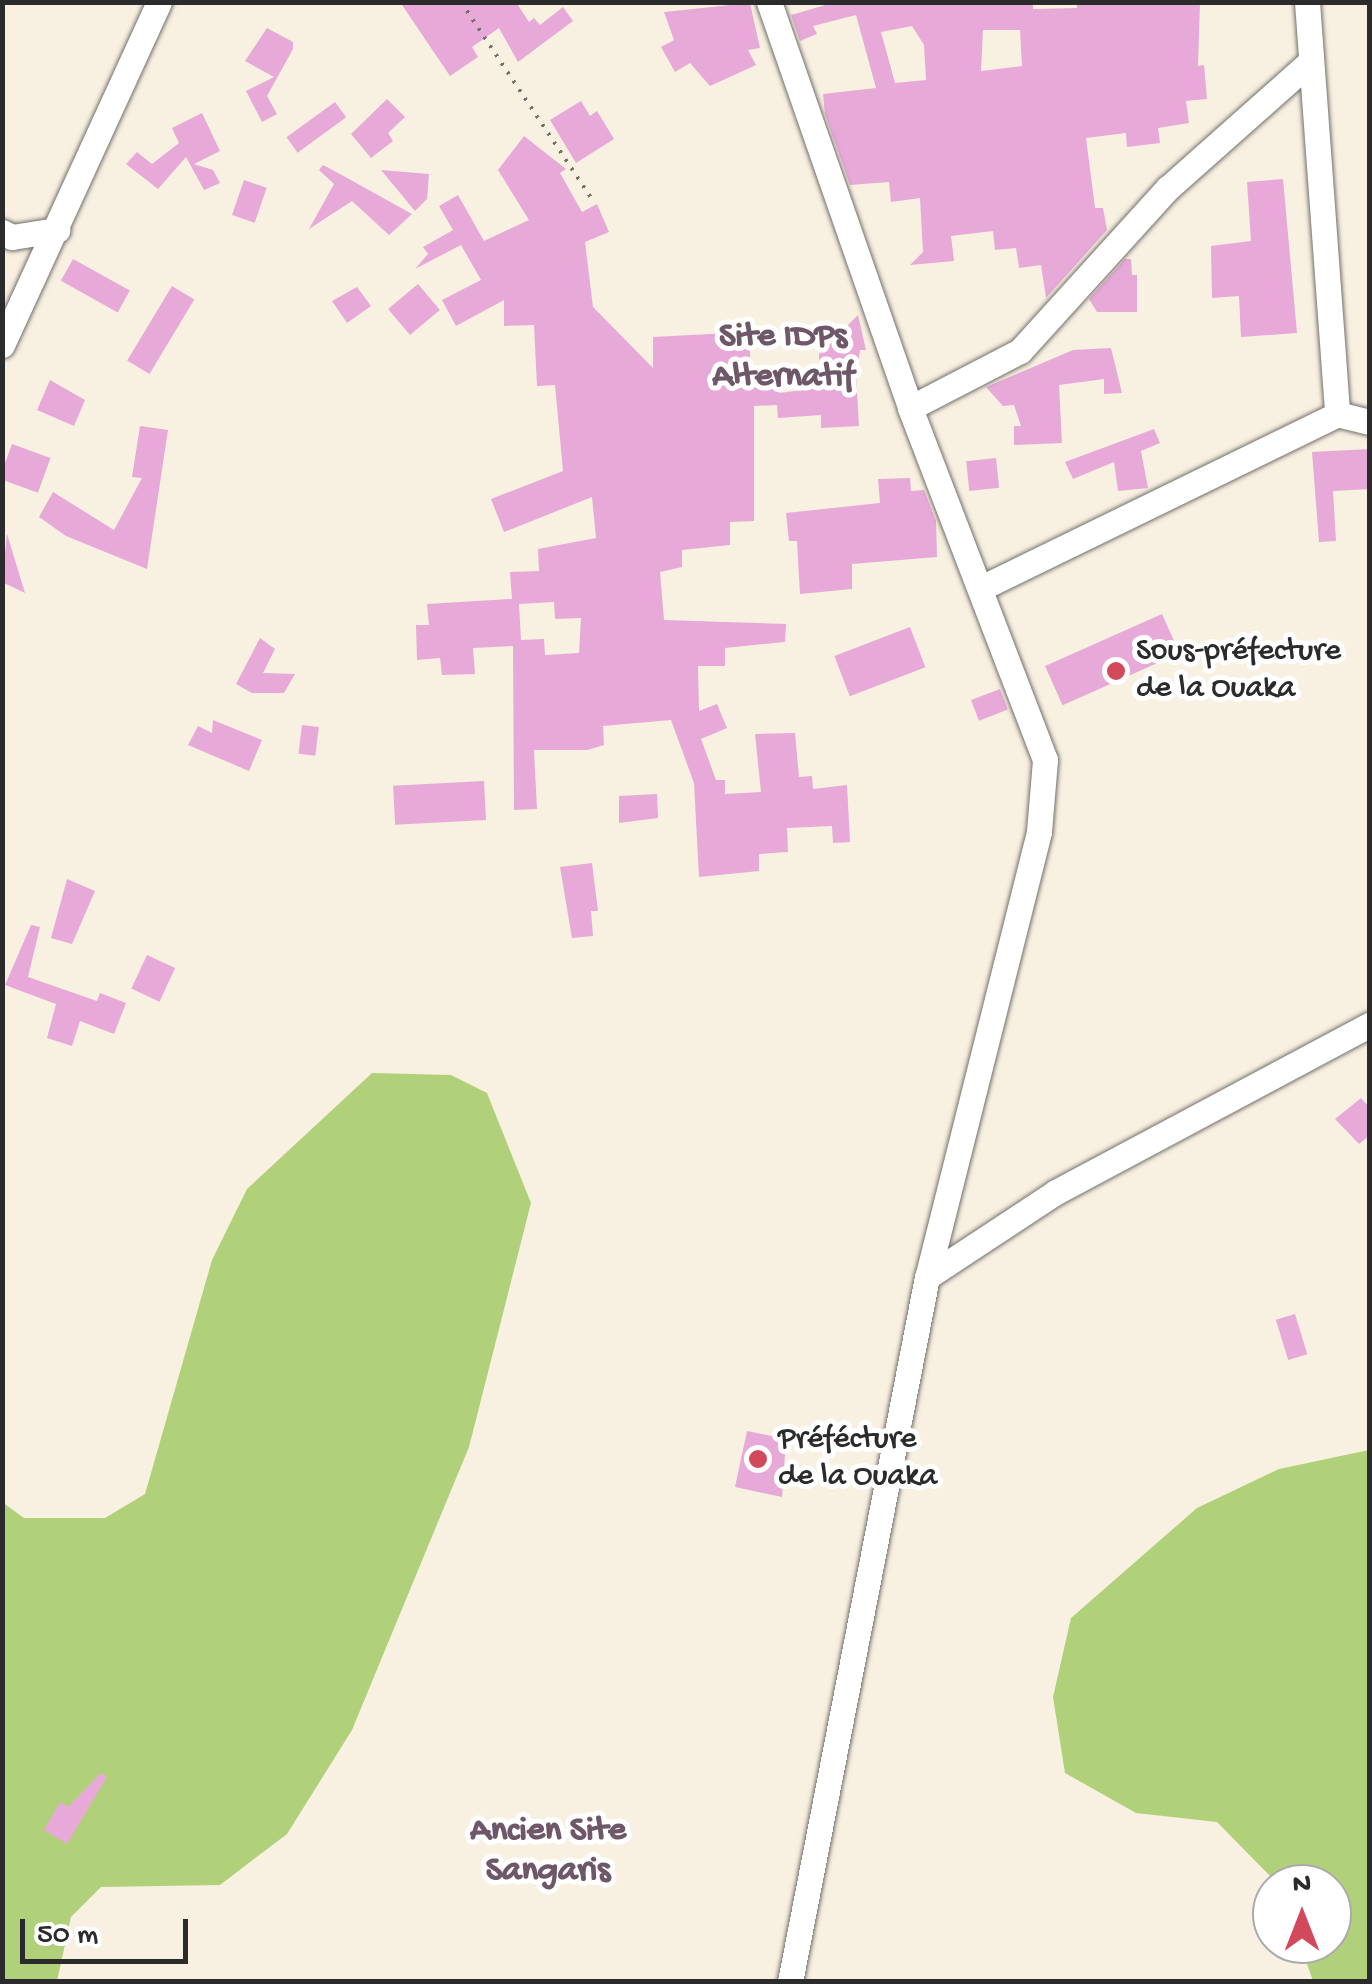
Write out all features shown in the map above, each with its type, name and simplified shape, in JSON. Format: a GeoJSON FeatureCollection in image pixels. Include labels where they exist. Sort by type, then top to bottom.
{"type":"FeatureCollection","features":[{"type":"Feature","properties":{"kind":"street"},"geometry":{"type":"LineString","coordinates":[[2,346],[159,2]]}},
{"type":"Feature","properties":{"kind":"street"},"geometry":{"type":"LineString","coordinates":[[769,2],[910,408],[1045,760],[1045,795],[927,1278],[790,1982]]}},
{"type":"Feature","properties":{"kind":"street"},"geometry":{"type":"LineString","coordinates":[[1306,2],[1336,414]]}},
{"type":"Feature","properties":{"kind":"street"},"geometry":{"type":"LineString","coordinates":[[910,408],[1020,350],[1168,188],[1310,62]]}},
{"type":"Feature","properties":{"kind":"street"},"geometry":{"type":"LineString","coordinates":[[2,232],[12,238],[57,230]]}},
{"type":"Feature","properties":{"kind":"street"},"geometry":{"type":"LineString","coordinates":[[981,588],[1336,414],[1370,422]]}},
{"type":"Feature","properties":{"kind":"street"},"geometry":{"type":"LineString","coordinates":[[927,1278],[1056,1192],[1370,1024]]}},
{"type":"Feature","properties":{"kind":"path"},"geometry":{"type":"LineString","coordinates":[[460,2],[591,198]]}},
{"type":"Feature","properties":{"kind":"green space"},"geometry":{"type":"Polygon","coordinates":[[[372,1073],[451,1075],[487,1093],[531,1203],[469,1447],[352,1730],[287,1834],[220,1885],[101,1887],[71,1917],[57,1981],[3,1981],[2,1502],[24,1518],[105,1518],[145,1494],[212,1260],[247,1189],[372,1073]]]}},
{"type":"Feature","properties":{"kind":"green space"},"geometry":{"type":"Polygon","coordinates":[[[1369,1450],[1369,1981],[1313,1981],[1307,1964],[1352,1964],[1352,1864],[1258,1864],[1217,1822],[1136,1813],[1065,1773],[1053,1697],[1071,1618],[1197,1508],[1279,1469],[1369,1450]]]}},
{"type":"Feature","properties":{"kind":"building"},"geometry":{"type":"Polygon","coordinates":[[[400,2],[516,2],[529,22],[534,18],[540,25],[563,7],[573,21],[518,62],[499,28],[472,47],[478,57],[450,76],[400,2]]]}},
{"type":"Feature","properties":{"kind":"building"},"geometry":{"type":"Polygon","coordinates":[[[836,2],[1033,2],[1033,9],[1077,8],[1077,2],[1200,2],[1198,66],[1204,65],[1207,99],[1186,101],[1189,123],[1158,128],[1160,143],[1127,147],[1126,133],[1086,138],[1095,208],[1103,208],[1107,230],[1046,298],[1041,265],[1019,268],[1016,248],[995,250],[993,231],[951,236],[954,261],[910,265],[923,252],[920,198],[891,202],[889,182],[850,185],[825,114],[823,94],[876,88],[856,15],[813,26],[817,34],[800,41],[791,15],[836,2]],[[912,26],[881,32],[895,83],[926,80],[924,45],[912,26]],[[983,30],[981,71],[1022,66],[1020,30],[983,30]]]}},
{"type":"Feature","properties":{"kind":"building"},"geometry":{"type":"Polygon","coordinates":[[[750,3],[760,48],[748,50],[756,65],[710,86],[690,63],[675,72],[661,47],[674,40],[664,12],[750,3]]]}},
{"type":"Feature","properties":{"kind":"building"},"geometry":{"type":"Polygon","coordinates":[[[267,28],[293,42],[293,49],[267,96],[277,114],[262,122],[246,91],[274,77],[245,61],[267,28]]]}},
{"type":"Feature","properties":{"kind":"building"},"geometry":{"type":"Polygon","coordinates":[[[387,99],[405,117],[388,133],[393,141],[371,158],[351,134],[387,99]]]}},
{"type":"Feature","properties":{"kind":"building"},"geometry":{"type":"Polygon","coordinates":[[[581,101],[590,116],[597,111],[614,139],[576,163],[550,120],[581,101]]]}},
{"type":"Feature","properties":{"kind":"building"},"geometry":{"type":"Polygon","coordinates":[[[335,102],[346,117],[298,153],[286,137],[335,102]]]}},
{"type":"Feature","properties":{"kind":"building"},"geometry":{"type":"Polygon","coordinates":[[[202,113],[220,151],[194,164],[213,170],[220,183],[204,190],[186,157],[158,189],[126,164],[137,152],[152,164],[179,143],[172,128],[202,113]]]}},
{"type":"Feature","properties":{"kind":"building"},"geometry":{"type":"Polygon","coordinates":[[[524,136],[566,169],[560,173],[582,212],[597,204],[609,232],[585,242],[593,307],[653,368],[653,337],[749,332],[751,376],[779,376],[779,393],[819,388],[819,354],[858,315],[866,350],[860,350],[856,375],[859,426],[821,428],[821,415],[778,418],[777,405],[754,406],[754,521],[730,522],[730,545],[682,550],[682,567],[660,572],[664,620],[786,624],[785,642],[725,648],[725,666],[698,666],[699,711],[717,704],[727,728],[701,739],[716,780],[725,780],[725,794],[761,792],[755,734],[795,733],[799,777],[812,776],[813,789],[847,785],[850,842],[833,843],[832,826],[787,828],[788,852],[759,854],[759,871],[699,877],[694,783],[671,720],[603,726],[604,745],[587,750],[534,750],[537,809],[514,810],[513,646],[473,648],[475,674],[442,675],[440,658],[417,660],[416,625],[429,625],[427,604],[512,599],[510,572],[539,571],[538,549],[596,538],[592,497],[504,532],[491,499],[563,471],[555,385],[537,386],[534,325],[504,326],[504,300],[456,326],[442,300],[481,280],[461,245],[415,269],[428,254],[423,247],[453,230],[439,206],[458,195],[484,241],[529,220],[498,170],[524,136]],[[554,602],[519,604],[521,640],[544,639],[545,655],[579,653],[581,618],[555,619],[554,602]]]}},
{"type":"Feature","properties":{"kind":"building"},"geometry":{"type":"Polygon","coordinates":[[[323,165],[412,214],[389,235],[352,201],[309,229],[334,184],[319,170],[323,165]]]}},
{"type":"Feature","properties":{"kind":"building"},"geometry":{"type":"Polygon","coordinates":[[[381,170],[429,174],[427,199],[415,211],[381,170]]]}},
{"type":"Feature","properties":{"kind":"building"},"geometry":{"type":"Polygon","coordinates":[[[1283,179],[1297,333],[1241,337],[1239,296],[1212,298],[1211,246],[1251,241],[1247,182],[1283,179]]]}},
{"type":"Feature","properties":{"kind":"building"},"geometry":{"type":"Polygon","coordinates":[[[244,180],[267,188],[255,223],[232,215],[244,180]]]}},
{"type":"Feature","properties":{"kind":"building"},"geometry":{"type":"Polygon","coordinates":[[[73,259],[130,291],[118,312],[61,281],[73,259]]]}},
{"type":"Feature","properties":{"kind":"building"},"geometry":{"type":"Polygon","coordinates":[[[1125,259],[1131,259],[1132,275],[1137,275],[1137,312],[1097,312],[1089,299],[1125,259]]]}},
{"type":"Feature","properties":{"kind":"building"},"geometry":{"type":"Polygon","coordinates":[[[418,284],[440,310],[410,335],[388,309],[418,284]]]}},
{"type":"Feature","properties":{"kind":"building"},"geometry":{"type":"Polygon","coordinates":[[[172,286],[194,299],[149,374],[127,361],[172,286]]]}},
{"type":"Feature","properties":{"kind":"building"},"geometry":{"type":"Polygon","coordinates":[[[357,287],[371,306],[347,323],[332,301],[357,287]]]}},
{"type":"Feature","properties":{"kind":"building"},"geometry":{"type":"Polygon","coordinates":[[[1111,348],[1122,393],[1104,394],[1104,379],[1059,385],[1062,443],[1014,445],[1014,426],[1021,426],[1014,405],[1003,406],[986,387],[1073,350],[1111,348]]]}},
{"type":"Feature","properties":{"kind":"building"},"geometry":{"type":"Polygon","coordinates":[[[50,380],[85,400],[74,426],[37,410],[50,380]]]}},
{"type":"Feature","properties":{"kind":"building"},"geometry":{"type":"Polygon","coordinates":[[[140,426],[168,430],[147,569],[66,536],[39,517],[53,492],[114,530],[142,478],[132,477],[140,426]]]}},
{"type":"Feature","properties":{"kind":"building"},"geometry":{"type":"Polygon","coordinates":[[[1154,429],[1160,443],[1141,451],[1148,488],[1118,491],[1114,462],[1073,479],[1065,462],[1154,429]]]}},
{"type":"Feature","properties":{"kind":"building"},"geometry":{"type":"Polygon","coordinates":[[[12,444],[51,458],[38,493],[2,480],[12,444]]]}},
{"type":"Feature","properties":{"kind":"building"},"geometry":{"type":"Polygon","coordinates":[[[1370,449],[1370,489],[1333,491],[1336,541],[1319,542],[1312,452],[1370,449]]]}},
{"type":"Feature","properties":{"kind":"building"},"geometry":{"type":"Polygon","coordinates":[[[996,458],[999,488],[969,491],[966,461],[996,458]]]}},
{"type":"Feature","properties":{"kind":"building"},"geometry":{"type":"Polygon","coordinates":[[[910,478],[911,491],[924,490],[936,521],[937,557],[852,564],[852,589],[800,594],[797,541],[789,541],[786,513],[880,503],[878,479],[910,478]]]}},
{"type":"Feature","properties":{"kind":"building"},"geometry":{"type":"Polygon","coordinates":[[[7,534],[25,593],[2,582],[7,534]]]}},
{"type":"Feature","properties":{"kind":"building"},"geometry":{"type":"Polygon","coordinates":[[[1162,614],[1179,653],[1063,705],[1045,666],[1162,614]]]}},
{"type":"Feature","properties":{"kind":"building"},"geometry":{"type":"Polygon","coordinates":[[[910,627],[925,667],[850,696],[834,656],[910,627]]]}},
{"type":"Feature","properties":{"kind":"building"},"geometry":{"type":"Polygon","coordinates":[[[260,638],[275,649],[263,673],[295,674],[284,693],[252,693],[236,684],[260,638]]]}},
{"type":"Feature","properties":{"kind":"building"},"geometry":{"type":"Polygon","coordinates":[[[1000,689],[1008,710],[979,721],[971,700],[1000,689]]]}},
{"type":"Feature","properties":{"kind":"building"},"geometry":{"type":"Polygon","coordinates":[[[213,720],[262,740],[249,771],[188,745],[198,726],[212,733],[213,720]]]}},
{"type":"Feature","properties":{"kind":"building"},"geometry":{"type":"Polygon","coordinates":[[[302,725],[319,727],[315,756],[298,754],[302,725]]]}},
{"type":"Feature","properties":{"kind":"building"},"geometry":{"type":"Polygon","coordinates":[[[484,781],[486,820],[395,825],[393,786],[484,781]]]}},
{"type":"Feature","properties":{"kind":"building"},"geometry":{"type":"Polygon","coordinates":[[[657,794],[658,818],[619,823],[619,796],[657,794]]]}},
{"type":"Feature","properties":{"kind":"building"},"geometry":{"type":"Polygon","coordinates":[[[592,863],[598,911],[591,911],[593,936],[572,938],[560,867],[592,863]]]}},
{"type":"Feature","properties":{"kind":"building"},"geometry":{"type":"Polygon","coordinates":[[[67,879],[95,891],[72,944],[51,938],[67,879]]]}},
{"type":"Feature","properties":{"kind":"building"},"geometry":{"type":"Polygon","coordinates":[[[31,925],[40,927],[28,977],[97,1001],[100,993],[126,1003],[114,1034],[80,1021],[72,1046],[47,1038],[56,1004],[5,985],[31,925]]]}},
{"type":"Feature","properties":{"kind":"building"},"geometry":{"type":"Polygon","coordinates":[[[147,955],[175,968],[159,1002],[131,989],[147,955]]]}},
{"type":"Feature","properties":{"kind":"building"},"geometry":{"type":"Polygon","coordinates":[[[1361,1098],[1370,1108],[1370,1135],[1359,1144],[1335,1119],[1361,1098]]]}},
{"type":"Feature","properties":{"kind":"building"},"geometry":{"type":"Polygon","coordinates":[[[1295,1314],[1307,1354],[1288,1360],[1276,1320],[1295,1314]]]}},
{"type":"Feature","properties":{"kind":"building"},"geometry":{"type":"Polygon","coordinates":[[[747,1431],[786,1439],[782,1497],[735,1487],[747,1431]]]}},
{"type":"Feature","properties":{"kind":"building"},"geometry":{"type":"Polygon","coordinates":[[[101,1773],[107,1777],[67,1844],[44,1830],[60,1802],[68,1807],[101,1773]]]}},
{"type":"Feature","properties":{"kind":"place","name":"Sous-préfecture de la Ouaka"},"geometry":{"type":"Point","coordinates":[1116,671]}},
{"type":"Feature","properties":{"kind":"place","name":"Préfécture de la Ouaka"},"geometry":{"type":"Point","coordinates":[758,1459]}},
{"type":"Feature","properties":{"kind":"district","name":"Site IDPs Alternatif"},"geometry":{"type":"Point","coordinates":[783,358]}},
{"type":"Feature","properties":{"kind":"district","name":"Ancien Site Sangaris"},"geometry":{"type":"Point","coordinates":[548,1852]}}]}
